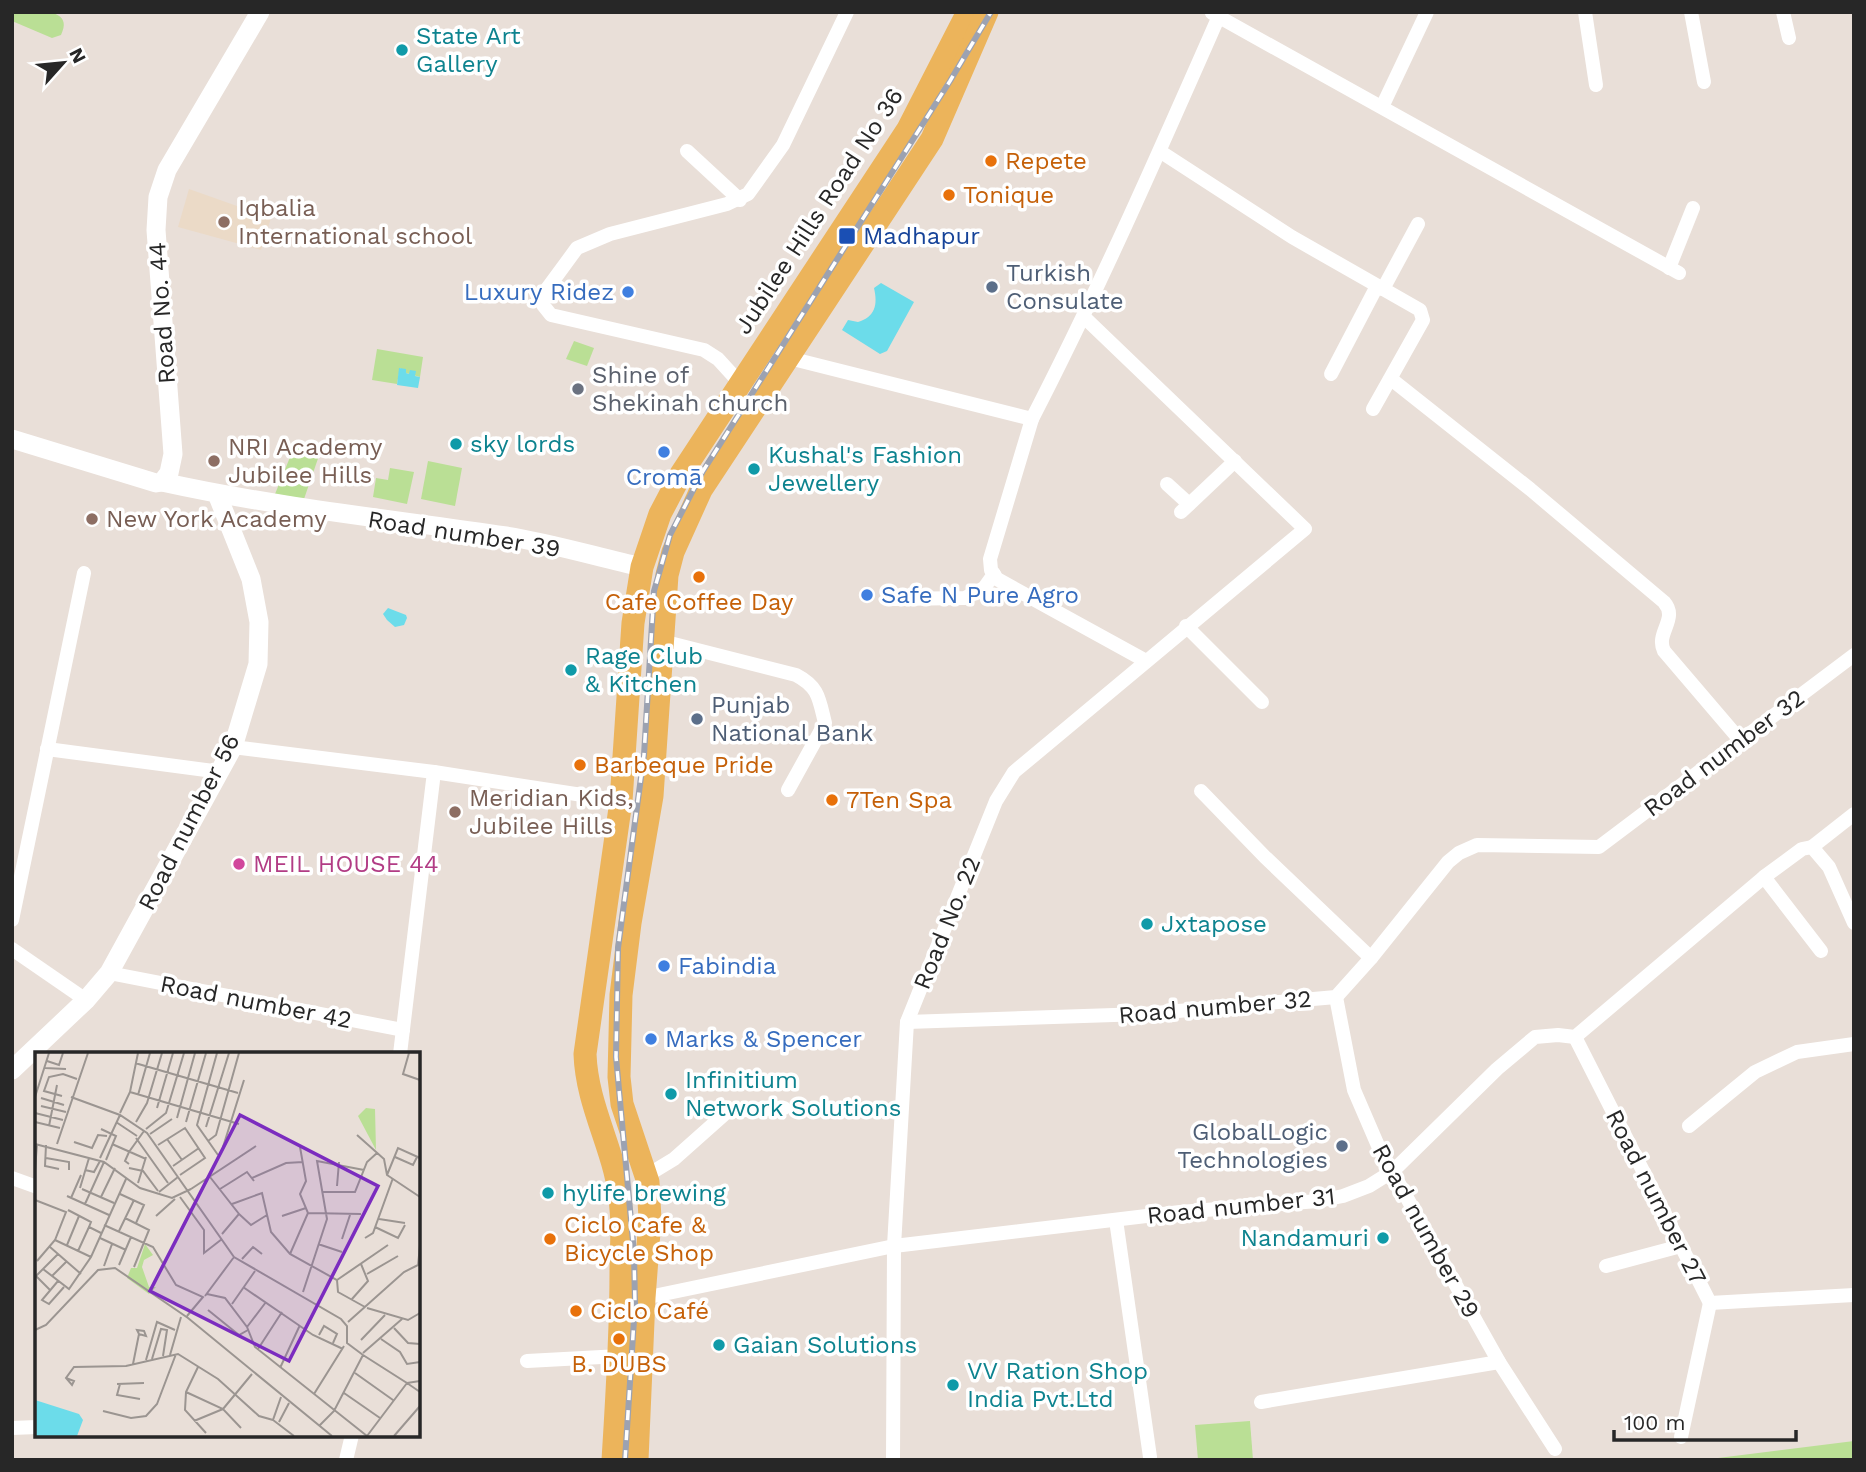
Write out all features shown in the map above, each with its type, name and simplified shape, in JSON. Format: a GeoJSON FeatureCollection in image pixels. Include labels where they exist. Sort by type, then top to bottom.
{"type":"FeatureCollection","features":[{"type":"Feature","properties":{"kind":"main road","name":"Jubilee Hills Road No 36"},"geometry":{"type":"LineString","coordinates":[[618,1459],[621,1208],[610,1153],[591,1102],[586,1075],[586,1054],[621,801],[633,623],[642,567],[660,514],[681,474],[739,382],[908,129],[968,12]]}},
{"type":"Feature","properties":{"kind":"main road"},"geometry":{"type":"LineString","coordinates":[[637,1460],[650,1219],[646,1176],[622,1104],[619,1077],[621,995],[630,923],[652,796],[667,575],[685,522],[701,490],[932,139],[987,12]]}},
{"type":"Feature","properties":{"kind":"main road"},"geometry":{"type":"LineString","coordinates":[[630,662],[660,667]]}},
{"type":"Feature","properties":{"kind":"street","name":"Road No. 44"},"geometry":{"type":"LineString","coordinates":[[162,482],[169,474],[173,454],[155,216],[158,197],[167,170],[260,12]]}},
{"type":"Feature","properties":{"kind":"street"},"geometry":{"type":"LineString","coordinates":[[739,382],[718,359],[704,351],[551,315],[542,300],[544,293],[577,248],[610,234],[740,200],[754,187],[783,145],[847,12]]}},
{"type":"Feature","properties":{"kind":"street"},"geometry":{"type":"LineString","coordinates":[[1382,107],[1427,12]]}},
{"type":"Feature","properties":{"kind":"street"},"geometry":{"type":"LineString","coordinates":[[1585,12],[1596,85]]}},
{"type":"Feature","properties":{"kind":"street"},"geometry":{"type":"LineString","coordinates":[[1691,12],[1704,82]]}},
{"type":"Feature","properties":{"kind":"street"},"geometry":{"type":"LineString","coordinates":[[1783,12],[1789,38]]}},
{"type":"Feature","properties":{"kind":"street"},"geometry":{"type":"LineString","coordinates":[[1146,661],[997,579],[990,559],[1032,419],[1084,317],[1161,152],[1215,14],[1674,271],[1693,208]]}},
{"type":"Feature","properties":{"kind":"street"},"geometry":{"type":"LineString","coordinates":[[687,151],[740,200]]}},
{"type":"Feature","properties":{"kind":"street"},"geometry":{"type":"LineString","coordinates":[[1161,152],[1292,237],[1420,310],[1423,320],[1373,409]]}},
{"type":"Feature","properties":{"kind":"street"},"geometry":{"type":"LineString","coordinates":[[1331,374],[1418,223]]}},
{"type":"Feature","properties":{"kind":"street"},"geometry":{"type":"LineString","coordinates":[[1084,317],[1235,461],[1185,508],[1167,484]]}},
{"type":"Feature","properties":{"kind":"street"},"geometry":{"type":"LineString","coordinates":[[789,358],[1032,419]]}},
{"type":"Feature","properties":{"kind":"street"},"geometry":{"type":"LineString","coordinates":[[1391,379],[1530,489],[1664,602],[1671,616],[1661,641],[1664,651],[1740,740]]}},
{"type":"Feature","properties":{"kind":"street"},"geometry":{"type":"LineString","coordinates":[[12,439],[162,482]]}},
{"type":"Feature","properties":{"kind":"street","name":"Road No. 22"},"geometry":{"type":"LineString","coordinates":[[893,1460],[894,1246],[907,1022],[1004,786],[1014,772],[1305,529],[1235,461]]}},
{"type":"Feature","properties":{"kind":"street","name":"Road number 39"},"geometry":{"type":"LineString","coordinates":[[162,482],[217,494],[368,518],[508,536],[642,567]]}},
{"type":"Feature","properties":{"kind":"street","name":"Road number 56"},"geometry":{"type":"LineString","coordinates":[[12,1070],[86,1000],[108,973],[233,747],[258,664],[259,622],[251,579],[217,494]]}},
{"type":"Feature","properties":{"kind":"street"},"geometry":{"type":"LineString","coordinates":[[12,920],[84,573]]}},
{"type":"Feature","properties":{"kind":"street"},"geometry":{"type":"LineString","coordinates":[[894,599],[965,598],[984,588],[994,574]]}},
{"type":"Feature","properties":{"kind":"street"},"geometry":{"type":"LineString","coordinates":[[1186,626],[1262,702]]}},
{"type":"Feature","properties":{"kind":"street"},"geometry":{"type":"LineString","coordinates":[[662,641],[796,675],[809,682],[818,694],[825,723],[788,790]]}},
{"type":"Feature","properties":{"kind":"street","name":"Road number 32"},"geometry":{"type":"LineString","coordinates":[[907,1022],[1144,1014],[1336,997],[1448,862],[1459,853],[1477,845],[1599,847],[1854,655]]}},
{"type":"Feature","properties":{"kind":"street"},"geometry":{"type":"LineString","coordinates":[[233,747],[434,772],[621,801]]}},
{"type":"Feature","properties":{"kind":"street"},"geometry":{"type":"LineString","coordinates":[[47,749],[221,772]]}},
{"type":"Feature","properties":{"kind":"street"},"geometry":{"type":"LineString","coordinates":[[400,1052],[434,772]]}},
{"type":"Feature","properties":{"kind":"street"},"geometry":{"type":"LineString","coordinates":[[1201,791],[1371,958]]}},
{"type":"Feature","properties":{"kind":"street"},"geometry":{"type":"LineString","coordinates":[[1575,1037],[1764,877],[1854,814]]}},
{"type":"Feature","properties":{"kind":"street"},"geometry":{"type":"LineString","coordinates":[[1807,848],[1829,867],[1854,923]]}},
{"type":"Feature","properties":{"kind":"street"},"geometry":{"type":"LineString","coordinates":[[1764,877],[1821,951]]}},
{"type":"Feature","properties":{"kind":"street"},"geometry":{"type":"LineString","coordinates":[[12,948],[86,1000]]}},
{"type":"Feature","properties":{"kind":"street","name":"Road number 42"},"geometry":{"type":"LineString","coordinates":[[108,973],[403,1030]]}},
{"type":"Feature","properties":{"kind":"street","name":"Road number 29"},"geometry":{"type":"LineString","coordinates":[[1336,997],[1354,1090],[1368,1126],[1499,1362],[1555,1449]]}},
{"type":"Feature","properties":{"kind":"street","name":"Road number 31"},"geometry":{"type":"LineString","coordinates":[[644,1298],[894,1246],[1181,1212],[1318,1201],[1343,1196],[1369,1186],[1393,1171],[1497,1069],[1535,1037],[1575,1037]]}},
{"type":"Feature","properties":{"kind":"street","name":"Road number 27"},"geometry":{"type":"LineString","coordinates":[[1575,1037],[1710,1303],[1854,1295]]}},
{"type":"Feature","properties":{"kind":"street"},"geometry":{"type":"LineString","coordinates":[[1689,1126],[1755,1072],[1797,1052],[1854,1044]]}},
{"type":"Feature","properties":{"kind":"street"},"geometry":{"type":"LineString","coordinates":[[646,1176],[674,1159],[729,1111],[784,1108]]}},
{"type":"Feature","properties":{"kind":"street"},"geometry":{"type":"LineString","coordinates":[[12,1178],[35,1185]]}},
{"type":"Feature","properties":{"kind":"street"},"geometry":{"type":"LineString","coordinates":[[1116,1220],[1150,1457]]}},
{"type":"Feature","properties":{"kind":"street"},"geometry":{"type":"LineString","coordinates":[[1606,1266],[1681,1246]]}},
{"type":"Feature","properties":{"kind":"street"},"geometry":{"type":"LineString","coordinates":[[1681,1437],[1710,1303]]}},
{"type":"Feature","properties":{"kind":"street"},"geometry":{"type":"LineString","coordinates":[[527,1362],[620,1356]]}},
{"type":"Feature","properties":{"kind":"street"},"geometry":{"type":"LineString","coordinates":[[1261,1402],[1499,1362]]}},
{"type":"Feature","properties":{"kind":"street"},"geometry":{"type":"LineString","coordinates":[[12,1428],[35,1427]]}},
{"type":"Feature","properties":{"kind":"street"},"geometry":{"type":"LineString","coordinates":[[346,1460],[352,1437]]}},
{"type":"Feature","properties":{"kind":"shaded area","name":"Iqbalia International school"},"geometry":{"type":"Polygon","coordinates":[[[189,189],[271,218],[261,250],[178,227],[189,189]]]}},
{"type":"Feature","properties":{"kind":"green space"},"geometry":{"type":"Polygon","coordinates":[[[39,11],[57,15],[64,25],[61,35],[52,38],[12,21],[12,12],[39,11]]]}},
{"type":"Feature","properties":{"kind":"green space"},"geometry":{"type":"Polygon","coordinates":[[[574,341],[594,348],[587,366],[566,359],[574,341]]]}},
{"type":"Feature","properties":{"kind":"green space"},"geometry":{"type":"Polygon","coordinates":[[[377,349],[423,357],[420,377],[400,368],[397,384],[372,380],[377,349]]]}},
{"type":"Feature","properties":{"kind":"green space"},"geometry":{"type":"Polygon","coordinates":[[[297,440],[322,447],[304,499],[275,494],[297,440]]]}},
{"type":"Feature","properties":{"kind":"green space"},"geometry":{"type":"Polygon","coordinates":[[[428,461],[462,468],[455,506],[421,499],[428,461]]]}},
{"type":"Feature","properties":{"kind":"green space"},"geometry":{"type":"Polygon","coordinates":[[[390,468],[414,472],[407,504],[373,497],[376,478],[388,480],[390,468]]]}},
{"type":"Feature","properties":{"kind":"green space"},"geometry":{"type":"Polygon","coordinates":[[[1250,1421],[1253,1460],[1198,1460],[1195,1425],[1250,1421]]]}},
{"type":"Feature","properties":{"kind":"green space"},"geometry":{"type":"Polygon","coordinates":[[[1854,1441],[1854,1460],[1702,1460],[1854,1441]]]}},
{"type":"Feature","properties":{"kind":"water"},"geometry":{"type":"Polygon","coordinates":[[[881,283],[914,302],[887,351],[880,354],[842,330],[848,320],[858,322],[872,314],[876,300],[874,288],[881,283]]]}},
{"type":"Feature","properties":{"kind":"water"},"geometry":{"type":"Polygon","coordinates":[[[399,368],[406,369],[409,374],[410,370],[416,371],[415,376],[420,377],[418,388],[397,385],[399,368]]]}},
{"type":"Feature","properties":{"kind":"water"},"geometry":{"type":"Polygon","coordinates":[[[388,608],[406,615],[404,625],[395,627],[387,620],[383,614],[388,608]]]}},
{"type":"Feature","properties":{"kind":"railway"},"geometry":{"type":"LineString","coordinates":[[625,1460],[635,1304],[634,1253],[616,1057],[618,948],[644,755],[654,591],[670,535],[703,471],[991,12]]}},
{"type":"Feature","properties":{"kind":"place","name":"State Art Gallery"},"geometry":{"type":"Point","coordinates":[402,50]}},
{"type":"Feature","properties":{"kind":"place","name":"Repete"},"geometry":{"type":"Point","coordinates":[991,161]}},
{"type":"Feature","properties":{"kind":"place","name":"Tonique"},"geometry":{"type":"Point","coordinates":[949,195]}},
{"type":"Feature","properties":{"kind":"place","name":"Iqbalia International school"},"geometry":{"type":"Point","coordinates":[224,222]}},
{"type":"Feature","properties":{"kind":"place","name":"Madhapur"},"geometry":{"type":"Point","coordinates":[847,236]}},
{"type":"Feature","properties":{"kind":"place","name":"Turkish Consulate"},"geometry":{"type":"Point","coordinates":[992,287]}},
{"type":"Feature","properties":{"kind":"place","name":"Luxury Ridez"},"geometry":{"type":"Point","coordinates":[628,292]}},
{"type":"Feature","properties":{"kind":"place","name":"Shine of Shekinah church"},"geometry":{"type":"Point","coordinates":[578,389]}},
{"type":"Feature","properties":{"kind":"place","name":"sky lords"},"geometry":{"type":"Point","coordinates":[456,444]}},
{"type":"Feature","properties":{"kind":"place","name":"Cromā"},"geometry":{"type":"Point","coordinates":[664,452]}},
{"type":"Feature","properties":{"kind":"place","name":"NRI Academy Jubilee Hills"},"geometry":{"type":"Point","coordinates":[214,461]}},
{"type":"Feature","properties":{"kind":"place","name":"Kushal's Fashion Jewellery"},"geometry":{"type":"Point","coordinates":[754,469]}},
{"type":"Feature","properties":{"kind":"place","name":"New York Academy"},"geometry":{"type":"Point","coordinates":[92,519]}},
{"type":"Feature","properties":{"kind":"place","name":"Cafe Coffee Day"},"geometry":{"type":"Point","coordinates":[699,577]}},
{"type":"Feature","properties":{"kind":"place","name":"Safe N Pure Agro"},"geometry":{"type":"Point","coordinates":[867,595]}},
{"type":"Feature","properties":{"kind":"place","name":"Rage Club & Kitchen"},"geometry":{"type":"Point","coordinates":[571,670]}},
{"type":"Feature","properties":{"kind":"place","name":"Punjab National Bank"},"geometry":{"type":"Point","coordinates":[697,719]}},
{"type":"Feature","properties":{"kind":"place","name":"Barbeque Pride"},"geometry":{"type":"Point","coordinates":[580,765]}},
{"type":"Feature","properties":{"kind":"place","name":"7Ten Spa"},"geometry":{"type":"Point","coordinates":[832,800]}},
{"type":"Feature","properties":{"kind":"place","name":"Meridian Kids, Jubilee Hills"},"geometry":{"type":"Point","coordinates":[455,812]}},
{"type":"Feature","properties":{"kind":"place","name":"MEIL HOUSE 44"},"geometry":{"type":"Point","coordinates":[239,864]}},
{"type":"Feature","properties":{"kind":"place","name":"Jxtapose"},"geometry":{"type":"Point","coordinates":[1147,924]}},
{"type":"Feature","properties":{"kind":"place","name":"Fabindia"},"geometry":{"type":"Point","coordinates":[664,966]}},
{"type":"Feature","properties":{"kind":"place","name":"Marks & Spencer"},"geometry":{"type":"Point","coordinates":[651,1039]}},
{"type":"Feature","properties":{"kind":"place","name":"Infinitium Network Solutions"},"geometry":{"type":"Point","coordinates":[671,1094]}},
{"type":"Feature","properties":{"kind":"place","name":"GlobalLogic Technologies"},"geometry":{"type":"Point","coordinates":[1342,1146]}},
{"type":"Feature","properties":{"kind":"place","name":"hylife brewing"},"geometry":{"type":"Point","coordinates":[548,1193]}},
{"type":"Feature","properties":{"kind":"place","name":"Nandamuri"},"geometry":{"type":"Point","coordinates":[1383,1238]}},
{"type":"Feature","properties":{"kind":"place","name":"Ciclo Cafe & Bicycle Shop"},"geometry":{"type":"Point","coordinates":[550,1239]}},
{"type":"Feature","properties":{"kind":"place","name":"Ciclo Café"},"geometry":{"type":"Point","coordinates":[576,1311]}},
{"type":"Feature","properties":{"kind":"place","name":"B. DUBS"},"geometry":{"type":"Point","coordinates":[619,1339]}},
{"type":"Feature","properties":{"kind":"place","name":"Gaian Solutions"},"geometry":{"type":"Point","coordinates":[719,1345]}},
{"type":"Feature","properties":{"kind":"place","name":"VV Ration Shop India Pvt.Ltd"},"geometry":{"type":"Point","coordinates":[953,1385]}}]}
